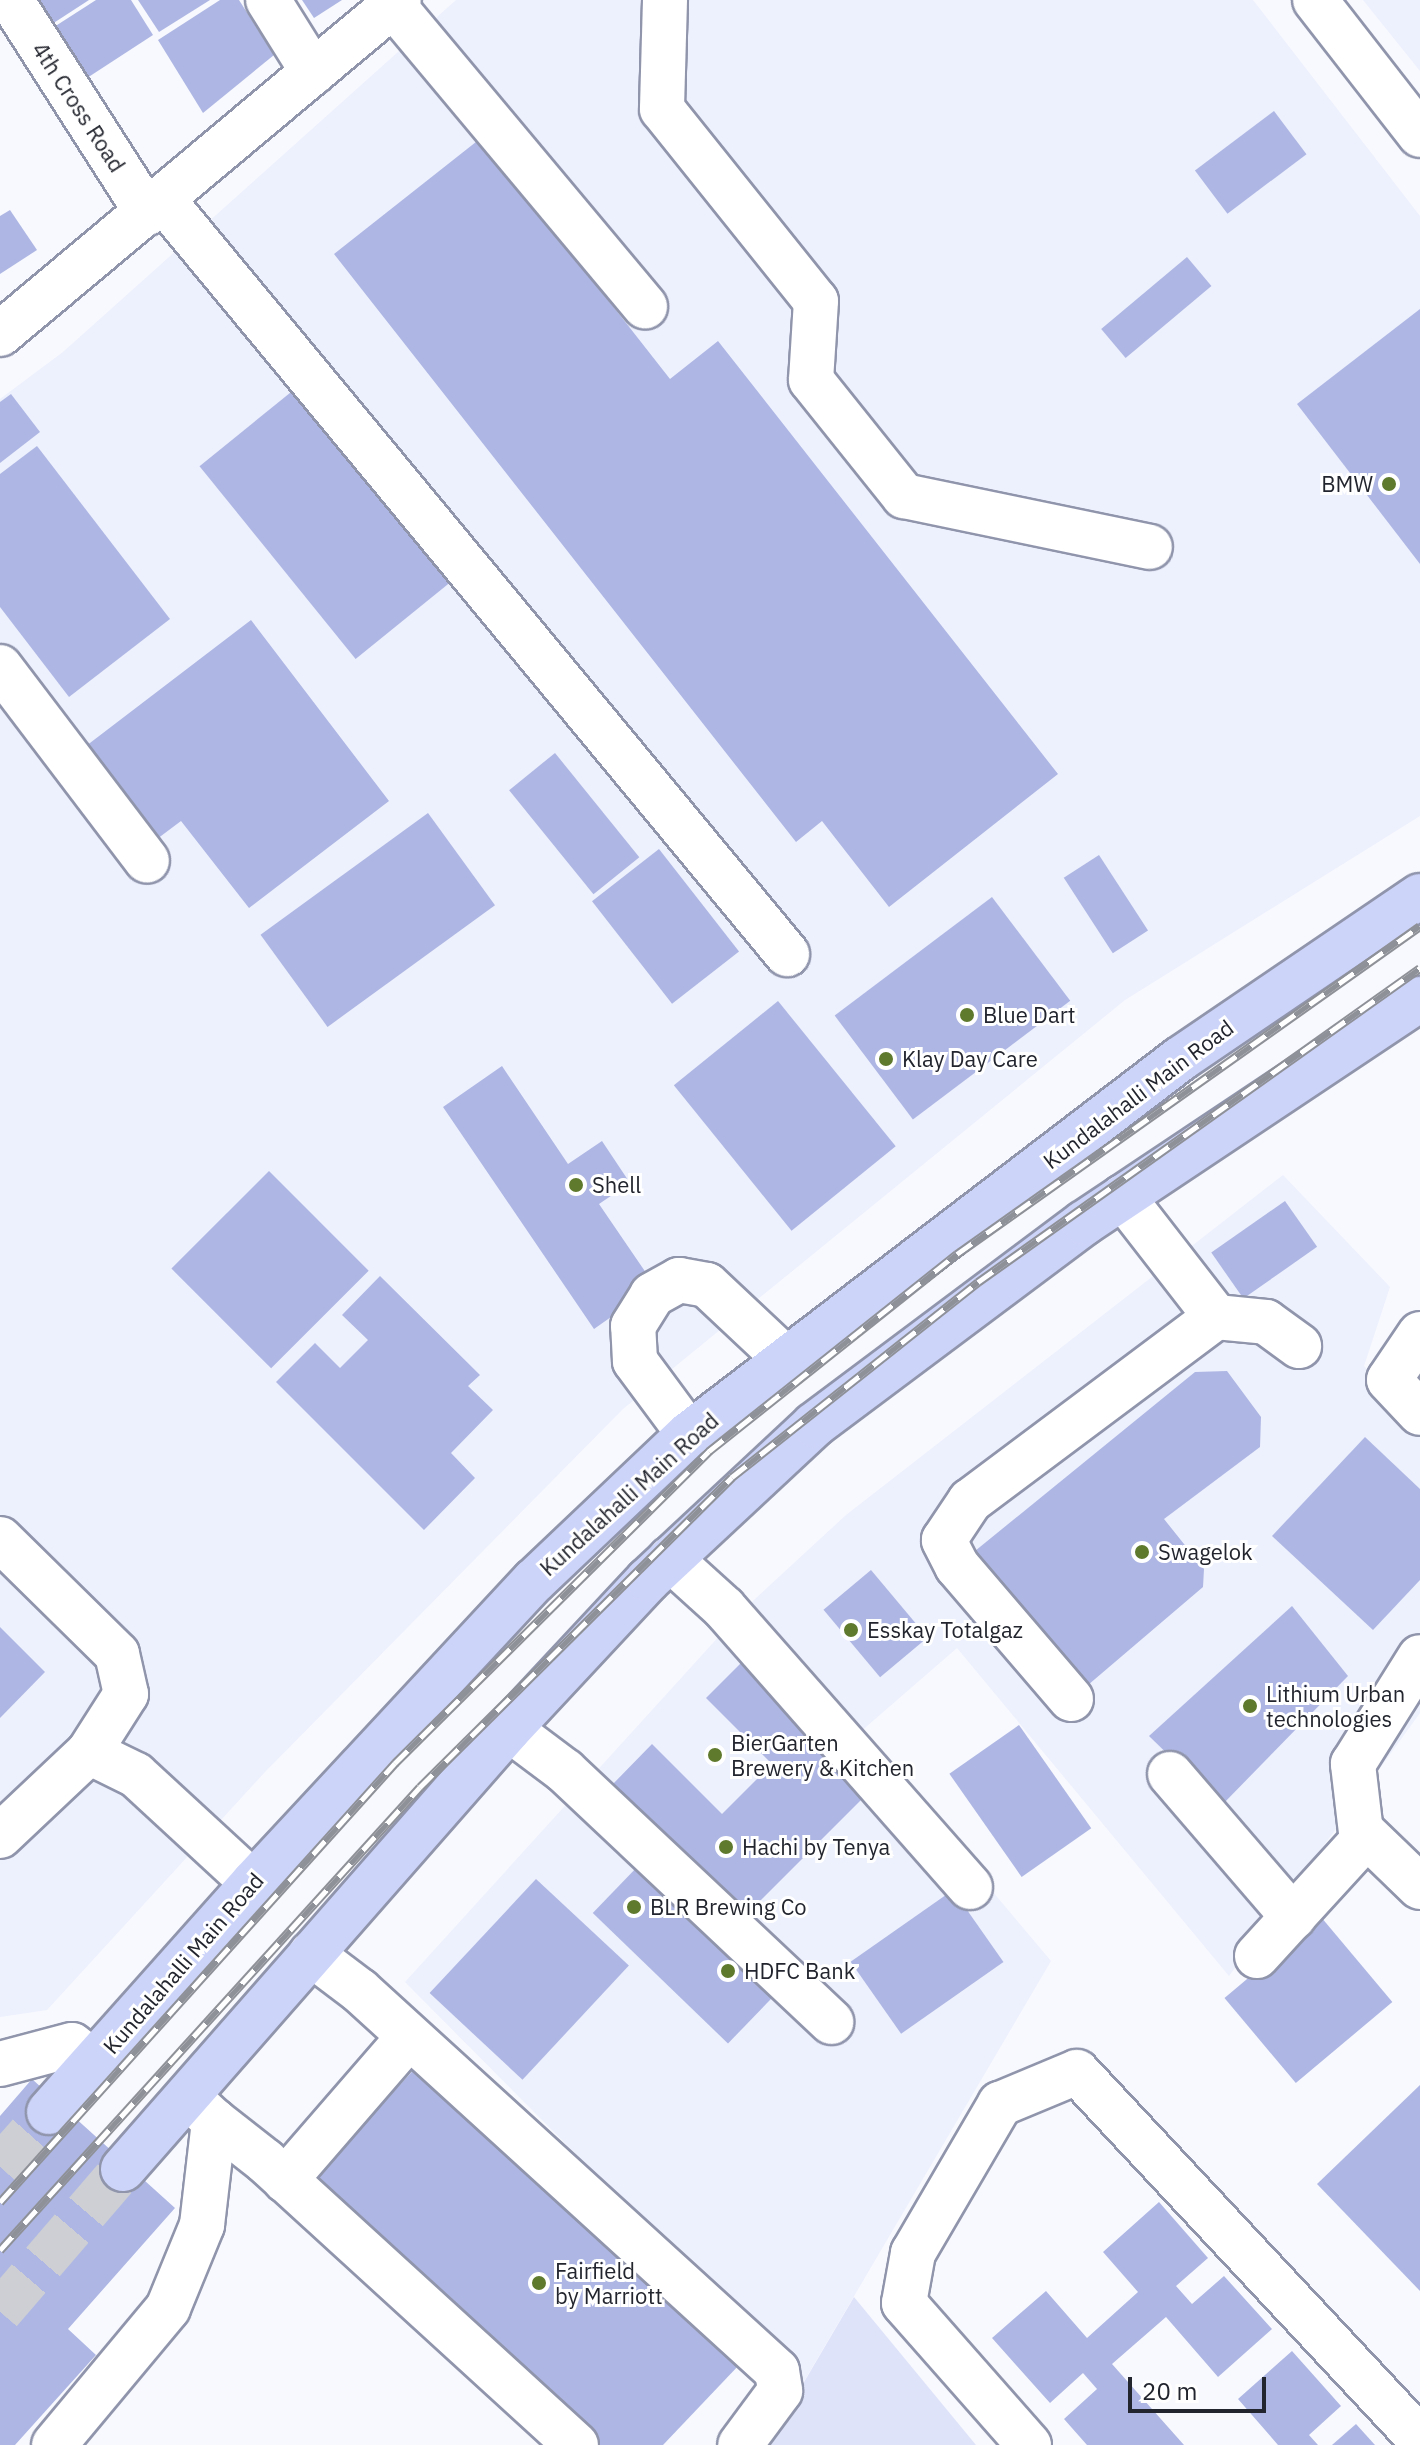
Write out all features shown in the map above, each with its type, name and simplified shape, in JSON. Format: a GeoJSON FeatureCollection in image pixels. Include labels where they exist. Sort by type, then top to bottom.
{"type":"FeatureCollection","features":[{"type":"Feature","properties":{"kind":"main road","name":"Kundalahalli Main Road"},"geometry":{"type":"LineString","coordinates":[[49,2112],[253,1883],[534,1581],[689,1434],[1180,1059],[1420,896]]}},
{"type":"Feature","properties":{"kind":"main road"},"geometry":{"type":"LineString","coordinates":[[123,2169],[201,2108],[311,1954],[509,1729],[670,1559],[814,1425],[1123,1197],[1420,999]]}},
{"type":"Feature","properties":{"kind":"street","name":"4th Cross Road"},"geometry":{"type":"LineString","coordinates":[[11,0],[155,206],[787,954]]}},
{"type":"Feature","properties":{"kind":"street"},"geometry":{"type":"LineString","coordinates":[[268,0],[313,72]]}},
{"type":"Feature","properties":{"kind":"street"},"geometry":{"type":"LineString","coordinates":[[665,0],[662,109],[816,301],[811,380],[904,496],[1150,547]]}},
{"type":"Feature","properties":{"kind":"street"},"geometry":{"type":"LineString","coordinates":[[1315,0],[1420,135]]}},
{"type":"Feature","properties":{"kind":"street"},"geometry":{"type":"LineString","coordinates":[[0,334],[396,3],[645,306]]}},
{"type":"Feature","properties":{"kind":"street"},"geometry":{"type":"LineString","coordinates":[[0,667],[147,861]]}},
{"type":"Feature","properties":{"kind":"street"},"geometry":{"type":"LineString","coordinates":[[1123,1197],[1216,1317]]}},
{"type":"Feature","properties":{"kind":"street"},"geometry":{"type":"LineString","coordinates":[[689,1434],[635,1361],[633,1326],[652,1295],[679,1280],[707,1285],[788,1361]]}},
{"type":"Feature","properties":{"kind":"street"},"geometry":{"type":"LineString","coordinates":[[1071,1699],[957,1566],[944,1540],[970,1501],[1216,1317],[1266,1322],[1299,1346]]}},
{"type":"Feature","properties":{"kind":"street"},"geometry":{"type":"LineString","coordinates":[[1420,1334],[1389,1380],[1420,1413]]}},
{"type":"Feature","properties":{"kind":"street"},"geometry":{"type":"LineString","coordinates":[[0,1539],[117,1654],[126,1694],[89,1752],[0,1836]]}},
{"type":"Feature","properties":{"kind":"street"},"geometry":{"type":"LineString","coordinates":[[670,1559],[724,1608],[970,1887]]}},
{"type":"Feature","properties":{"kind":"street"},"geometry":{"type":"LineString","coordinates":[[1257,1956],[1362,1841],[1353,1764],[1420,1657]]}},
{"type":"Feature","properties":{"kind":"street"},"geometry":{"type":"LineString","coordinates":[[509,1729],[565,1771],[831,2022]]}},
{"type":"Feature","properties":{"kind":"street"},"geometry":{"type":"LineString","coordinates":[[89,1752],[136,1775],[253,1883]]}},
{"type":"Feature","properties":{"kind":"street"},"geometry":{"type":"LineString","coordinates":[[1170,1774],[1293,1917]]}},
{"type":"Feature","properties":{"kind":"street"},"geometry":{"type":"LineString","coordinates":[[1363,1832],[1420,1887]]}},
{"type":"Feature","properties":{"kind":"street"},"geometry":{"type":"LineString","coordinates":[[311,1954],[777,2371],[780,2391],[740,2445]]}},
{"type":"Feature","properties":{"kind":"street"},"geometry":{"type":"LineString","coordinates":[[285,2180],[408,2038]]}},
{"type":"Feature","properties":{"kind":"street"},"geometry":{"type":"LineString","coordinates":[[0,2064],[72,2045],[95,2063]]}},
{"type":"Feature","properties":{"kind":"street"},"geometry":{"type":"LineString","coordinates":[[1029,2445],[904,2303],[913,2253],[1000,2104],[1077,2072],[1420,2439]]}},
{"type":"Feature","properties":{"kind":"street"},"geometry":{"type":"LineString","coordinates":[[201,2108],[285,2180],[576,2445]]}},
{"type":"Feature","properties":{"kind":"street"},"geometry":{"type":"LineString","coordinates":[[75,2437],[168,2308],[202,2225],[201,2108]]}},
{"type":"Feature","properties":{"kind":"shaded area"},"geometry":{"type":"Polygon","coordinates":[[[456,0],[1253,0],[1420,216],[1420,816],[1125,1000],[623,1409],[265,1772],[47,2010],[0,2017],[0,399],[63,352],[456,0]]]}},
{"type":"Feature","properties":{"kind":"shaded area"},"geometry":{"type":"Polygon","coordinates":[[[1363,0],[1420,0],[1420,71],[1363,0]]]}},
{"type":"Feature","properties":{"kind":"shaded area"},"geometry":{"type":"Polygon","coordinates":[[[1283,1175],[1390,1287],[1364,1366],[1420,1429],[1420,1713],[1229,1976],[957,1648],[859,1733],[1051,1961],[803,2383],[405,1982],[742,1611],[846,1515],[1283,1175]]]}},
{"type":"Feature","properties":{"kind":"shaded area"},"geometry":{"type":"Polygon","coordinates":[[[854,2297],[976,2445],[767,2445],[854,2297]]]}},
{"type":"Feature","properties":{"kind":"building"},"geometry":{"type":"Polygon","coordinates":[[[32,0],[89,0],[49,26],[32,0]]]}},
{"type":"Feature","properties":{"kind":"building"},"geometry":{"type":"Polygon","coordinates":[[[96,0],[131,0],[153,35],[87,78],[54,27],[96,0]]]}},
{"type":"Feature","properties":{"kind":"building"},"geometry":{"type":"Polygon","coordinates":[[[138,0],[210,0],[159,32],[138,0]]]}},
{"type":"Feature","properties":{"kind":"building"},"geometry":{"type":"Polygon","coordinates":[[[220,0],[239,0],[274,55],[203,113],[158,40],[220,0]]]}},
{"type":"Feature","properties":{"kind":"building"},"geometry":{"type":"Polygon","coordinates":[[[302,0],[342,0],[314,18],[302,0]]]}},
{"type":"Feature","properties":{"kind":"building"},"geometry":{"type":"Polygon","coordinates":[[[1274,111],[1306,154],[1227,214],[1195,171],[1274,111]]]}},
{"type":"Feature","properties":{"kind":"building"},"geometry":{"type":"Polygon","coordinates":[[[481,138],[670,379],[718,341],[1058,774],[889,907],[822,821],[796,842],[334,254],[481,138]]]}},
{"type":"Feature","properties":{"kind":"building"},"geometry":{"type":"Polygon","coordinates":[[[10,210],[37,250],[0,274],[0,216],[10,210]]]}},
{"type":"Feature","properties":{"kind":"building"},"geometry":{"type":"Polygon","coordinates":[[[1187,257],[1211,286],[1126,358],[1101,329],[1187,257]]]}},
{"type":"Feature","properties":{"kind":"building","name":"BMW"},"geometry":{"type":"Polygon","coordinates":[[[1420,309],[1420,564],[1297,404],[1420,309]]]}},
{"type":"Feature","properties":{"kind":"building"},"geometry":{"type":"Polygon","coordinates":[[[306,380],[462,573],[356,659],[200,466],[306,380]]]}},
{"type":"Feature","properties":{"kind":"building"},"geometry":{"type":"Polygon","coordinates":[[[11,394],[40,432],[0,463],[0,402],[11,394]]]}},
{"type":"Feature","properties":{"kind":"building"},"geometry":{"type":"Polygon","coordinates":[[[37,446],[170,619],[69,697],[0,607],[0,474],[37,446]]]}},
{"type":"Feature","properties":{"kind":"building"},"geometry":{"type":"Polygon","coordinates":[[[251,620],[389,801],[249,908],[181,821],[157,839],[86,746],[251,620]]]}},
{"type":"Feature","properties":{"kind":"building"},"geometry":{"type":"Polygon","coordinates":[[[555,753],[639,857],[593,894],[509,790],[555,753]]]}},
{"type":"Feature","properties":{"kind":"building"},"geometry":{"type":"Polygon","coordinates":[[[428,813],[495,905],[328,1027],[261,935],[428,813]]]}},
{"type":"Feature","properties":{"kind":"building"},"geometry":{"type":"Polygon","coordinates":[[[659,849],[739,951],[672,1004],[592,901],[659,849]]]}},
{"type":"Feature","properties":{"kind":"building"},"geometry":{"type":"Polygon","coordinates":[[[1099,855],[1148,930],[1113,953],[1064,878],[1099,855]]]}},
{"type":"Feature","properties":{"kind":"building"},"geometry":{"type":"Polygon","coordinates":[[[992,897],[1070,1001],[913,1119],[835,1016],[992,897]]]}},
{"type":"Feature","properties":{"kind":"building"},"geometry":{"type":"Polygon","coordinates":[[[778,1001],[896,1146],[792,1231],[674,1085],[778,1001]]]}},
{"type":"Feature","properties":{"kind":"building"},"geometry":{"type":"Polygon","coordinates":[[[502,1066],[568,1164],[602,1141],[630,1183],[599,1204],[655,1286],[594,1329],[443,1107],[502,1066]]]}},
{"type":"Feature","properties":{"kind":"building"},"geometry":{"type":"Polygon","coordinates":[[[269,1171],[369,1271],[271,1368],[171,1269],[269,1171]]]}},
{"type":"Feature","properties":{"kind":"building"},"geometry":{"type":"Polygon","coordinates":[[[1285,1201],[1317,1247],[1243,1298],[1211,1253],[1285,1201]]]}},
{"type":"Feature","properties":{"kind":"building"},"geometry":{"type":"Polygon","coordinates":[[[380,1276],[480,1375],[468,1386],[493,1410],[451,1453],[475,1478],[424,1530],[276,1382],[315,1343],[340,1368],[368,1340],[342,1315],[380,1276]]]}},
{"type":"Feature","properties":{"kind":"building"},"geometry":{"type":"Polygon","coordinates":[[[1227,1371],[1261,1417],[1260,1447],[1164,1519],[1204,1569],[1203,1587],[1088,1685],[1066,1683],[975,1574],[975,1551],[1195,1372],[1227,1371]]]}},
{"type":"Feature","properties":{"kind":"building"},"geometry":{"type":"Polygon","coordinates":[[[1365,1437],[1420,1489],[1420,1580],[1373,1630],[1272,1536],[1365,1437]]]}},
{"type":"Feature","properties":{"kind":"building"},"geometry":{"type":"Polygon","coordinates":[[[871,1570],[928,1637],[880,1677],[824,1610],[871,1570]]]}},
{"type":"Feature","properties":{"kind":"building","name":"Lithium Urban technologies"},"geometry":{"type":"Polygon","coordinates":[[[1292,1606],[1348,1676],[1221,1806],[1149,1736],[1292,1606]]]}},
{"type":"Feature","properties":{"kind":"building"},"geometry":{"type":"Polygon","coordinates":[[[0,1627],[45,1672],[0,1718],[0,1627]]]}},
{"type":"Feature","properties":{"kind":"building"},"geometry":{"type":"Polygon","coordinates":[[[741,1663],[869,1792],[744,1917],[612,1785],[652,1744],[722,1814],[772,1764],[706,1698],[741,1663]]]}},
{"type":"Feature","properties":{"kind":"building"},"geometry":{"type":"Polygon","coordinates":[[[1019,1725],[1091,1828],[1022,1877],[949,1774],[1019,1725]]]}},
{"type":"Feature","properties":{"kind":"building"},"geometry":{"type":"Polygon","coordinates":[[[640,1864],[775,1995],[728,2044],[593,1913],[640,1864]]]}},
{"type":"Feature","properties":{"kind":"building"},"geometry":{"type":"Polygon","coordinates":[[[536,1879],[629,1966],[522,2080],[430,1993],[536,1879]]]}},
{"type":"Feature","properties":{"kind":"building"},"geometry":{"type":"Polygon","coordinates":[[[953,1890],[1003,1962],[901,2034],[851,1962],[953,1890]]]}},
{"type":"Feature","properties":{"kind":"building"},"geometry":{"type":"Polygon","coordinates":[[[1321,1917],[1392,2002],[1296,2083],[1224,1998],[1321,1917]]]}},
{"type":"Feature","properties":{"kind":"building"},"geometry":{"type":"Polygon","coordinates":[[[422,2061],[740,2364],[663,2445],[584,2445],[309,2182],[422,2061]]]}},
{"type":"Feature","properties":{"kind":"building"},"geometry":{"type":"Polygon","coordinates":[[[32,2079],[175,2208],[68,2329],[96,2355],[15,2445],[0,2445],[0,2116],[32,2079]]]}},
{"type":"Feature","properties":{"kind":"building"},"geometry":{"type":"Polygon","coordinates":[[[1420,2085],[1420,2291],[1317,2184],[1420,2085]]]}},
{"type":"Feature","properties":{"kind":"building"},"geometry":{"type":"Polygon","coordinates":[[[1159,2202],[1208,2258],[1176,2286],[1192,2304],[1224,2276],[1272,2329],[1218,2377],[1166,2317],[1112,2364],[1184,2445],[1087,2445],[1064,2419],[1097,2389],[1083,2373],[1050,2403],[992,2338],[1046,2291],[1087,2338],[1138,2292],[1103,2252],[1159,2202]]]}},
{"type":"Feature","properties":{"kind":"building"},"geometry":{"type":"Polygon","coordinates":[[[1292,2351],[1341,2406],[1309,2435],[1318,2445],[1278,2445],[1238,2399],[1292,2351]]]}},
{"type":"Feature","properties":{"kind":"building"},"geometry":{"type":"Polygon","coordinates":[[[1356,2424],[1375,2445],[1332,2445],[1356,2424]]]}},
{"type":"Feature","properties":{"kind":"tunnel"},"geometry":{"type":"LineString","coordinates":[[0,2167],[49,2112]]}},
{"type":"Feature","properties":{"kind":"tunnel"},"geometry":{"type":"LineString","coordinates":[[0,2312],[123,2169]]}},
{"type":"Feature","properties":{"kind":"railway"},"geometry":{"type":"LineString","coordinates":[[0,2202],[395,1763],[709,1451],[957,1254],[1420,926]]}},
{"type":"Feature","properties":{"kind":"railway"},"geometry":{"type":"LineString","coordinates":[[0,2250],[420,1787],[732,1477],[978,1282],[1420,968]]}},
{"type":"Feature","properties":{"kind":"place","name":"BMW"},"geometry":{"type":"Point","coordinates":[1389,484]}},
{"type":"Feature","properties":{"kind":"place","name":"Blue Dart"},"geometry":{"type":"Point","coordinates":[967,1015]}},
{"type":"Feature","properties":{"kind":"place","name":"Klay Day Care"},"geometry":{"type":"Point","coordinates":[886,1059]}},
{"type":"Feature","properties":{"kind":"place","name":"Shell"},"geometry":{"type":"Point","coordinates":[576,1185]}},
{"type":"Feature","properties":{"kind":"place","name":"Swagelok"},"geometry":{"type":"Point","coordinates":[1142,1552]}},
{"type":"Feature","properties":{"kind":"place","name":"Esskay Totalgaz"},"geometry":{"type":"Point","coordinates":[851,1630]}},
{"type":"Feature","properties":{"kind":"place","name":"Lithium Urban technologies"},"geometry":{"type":"Point","coordinates":[1250,1706]}},
{"type":"Feature","properties":{"kind":"place","name":"BierGarten Brewery & Kitchen"},"geometry":{"type":"Point","coordinates":[715,1755]}},
{"type":"Feature","properties":{"kind":"place","name":"Hachi by Tenya"},"geometry":{"type":"Point","coordinates":[726,1847]}},
{"type":"Feature","properties":{"kind":"place","name":"BLR Brewing Co"},"geometry":{"type":"Point","coordinates":[634,1907]}},
{"type":"Feature","properties":{"kind":"place","name":"HDFC Bank"},"geometry":{"type":"Point","coordinates":[728,1971]}},
{"type":"Feature","properties":{"kind":"place","name":"Fairfield by Marriott"},"geometry":{"type":"Point","coordinates":[539,2283]}}]}
